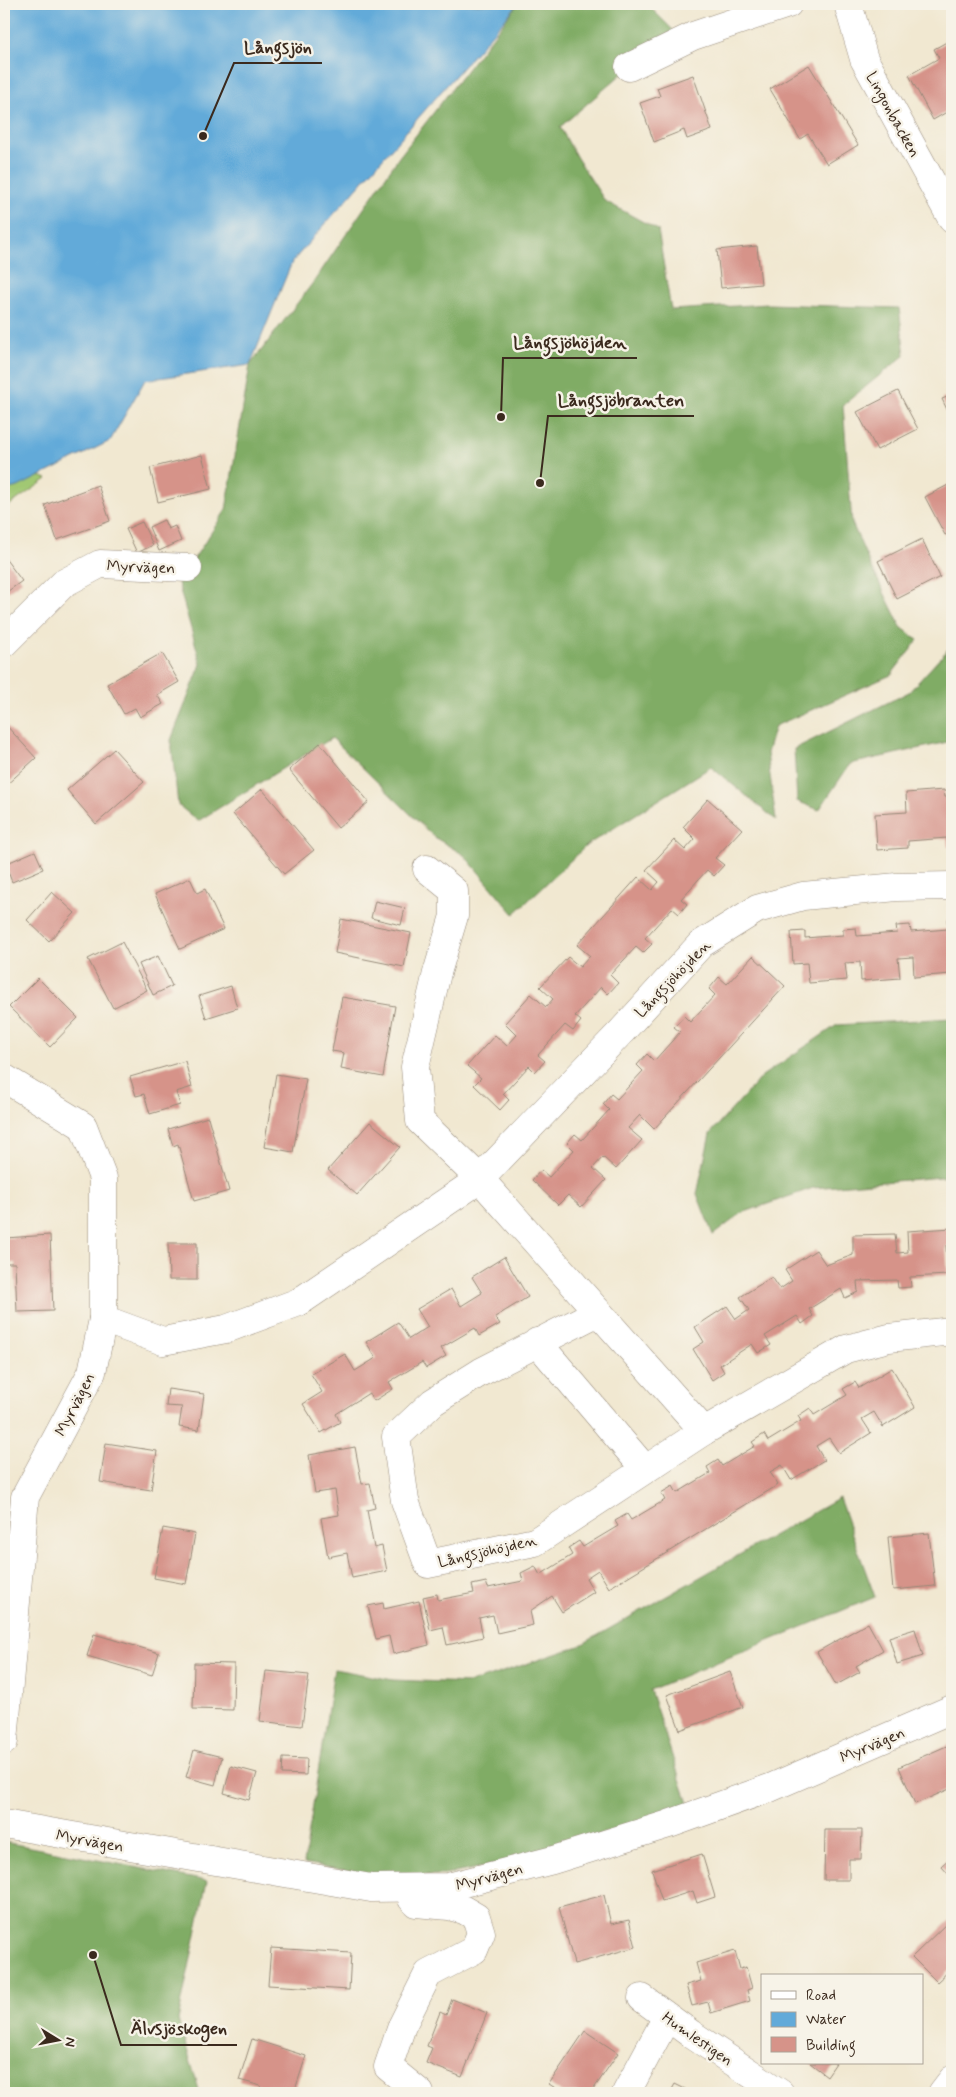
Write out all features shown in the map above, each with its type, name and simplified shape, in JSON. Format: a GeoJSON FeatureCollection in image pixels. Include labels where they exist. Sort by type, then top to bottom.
{"type":"FeatureCollection","features":[{"type":"Feature","properties":{"kind":"street"},"geometry":{"type":"LineString","coordinates":[[629,67],[693,36],[788,4]]}},
{"type":"Feature","properties":{"kind":"street","name":"Lingonbacken"},"geometry":{"type":"LineString","coordinates":[[848,4],[864,59],[952,219]]}},
{"type":"Feature","properties":{"kind":"street","name":"Myrvägen"},"geometry":{"type":"LineString","coordinates":[[4,643],[64,583],[100,564],[188,568]]}},
{"type":"Feature","properties":{"kind":"street"},"geometry":{"type":"LineString","coordinates":[[427,869],[454,891],[454,916],[437,974],[415,1066],[420,1121],[480,1179],[704,1430]]}},
{"type":"Feature","properties":{"kind":"street","name":"Långsjöhöjden"},"geometry":{"type":"LineString","coordinates":[[103,1319],[163,1341],[226,1329],[299,1302],[480,1179],[701,944],[756,909],[803,896],[898,887],[952,886]]}},
{"type":"Feature","properties":{"kind":"street","name":"Myrvägen"},"geometry":{"type":"LineString","coordinates":[[4,1078],[83,1126],[104,1178],[103,1319],[92,1372],[25,1497],[4,1741]]}},
{"type":"Feature","properties":{"kind":"street","name":"Långsjöhöjden"},"geometry":{"type":"LineString","coordinates":[[598,1312],[480,1372],[433,1402],[396,1437],[405,1501],[428,1564],[535,1542],[704,1430],[846,1349],[889,1338],[952,1331]]}},
{"type":"Feature","properties":{"kind":"street"},"geometry":{"type":"LineString","coordinates":[[537,1342],[645,1469]]}},
{"type":"Feature","properties":{"kind":"street","name":"Myrvägen"},"geometry":{"type":"LineString","coordinates":[[4,1824],[371,1888],[448,1887],[553,1860],[669,1824],[770,1788],[952,1709]]}},
{"type":"Feature","properties":{"kind":"street"},"geometry":{"type":"LineString","coordinates":[[401,1889],[416,1903],[449,1906],[470,1913],[476,1917],[481,1933],[474,1950],[428,1974],[402,2026],[388,2067],[420,2093]]}},
{"type":"Feature","properties":{"kind":"street","name":"Humlestigen"},"geometry":{"type":"LineString","coordinates":[[642,1998],[780,2093]]}},
{"type":"Feature","properties":{"kind":"street"},"geometry":{"type":"LineString","coordinates":[[626,2093],[667,2017]]}},
{"type":"Feature","properties":{"kind":"street"},"geometry":{"type":"LineString","coordinates":[[942,2093],[952,2080]]}},
{"type":"Feature","properties":{"kind":"green space"},"geometry":{"type":"Polygon","coordinates":[[[518,4],[647,4],[673,30],[560,127],[577,158],[605,201],[658,230],[671,310],[768,304],[899,308],[905,355],[843,405],[852,523],[901,627],[918,640],[891,675],[775,726],[767,753],[776,820],[711,767],[587,845],[514,914],[464,855],[434,837],[332,738],[198,821],[178,805],[171,740],[201,664],[178,583],[226,510],[250,365],[315,280],[399,157],[518,4]]]}},
{"type":"Feature","properties":{"kind":"green space"},"geometry":{"type":"Polygon","coordinates":[[[4,461],[47,479],[4,509],[4,461]]]}},
{"type":"Feature","properties":{"kind":"green space"},"geometry":{"type":"Polygon","coordinates":[[[952,645],[952,741],[850,764],[819,810],[797,801],[794,749],[909,692],[952,645]]]}},
{"type":"Feature","properties":{"kind":"green space"},"geometry":{"type":"Polygon","coordinates":[[[952,1018],[952,1176],[813,1188],[742,1213],[713,1235],[697,1194],[710,1134],[762,1076],[837,1025],[952,1018]]]}},
{"type":"Feature","properties":{"kind":"green space"},"geometry":{"type":"Polygon","coordinates":[[[839,1498],[875,1597],[650,1690],[689,1806],[526,1858],[445,1875],[373,1875],[304,1863],[334,1669],[393,1680],[470,1683],[579,1646],[839,1498]]]}},
{"type":"Feature","properties":{"kind":"green space"},"geometry":{"type":"Polygon","coordinates":[[[4,1842],[207,1881],[178,2020],[200,2093],[4,2093],[4,1842]]]}},
{"type":"Feature","properties":{"kind":"water"},"geometry":{"type":"Polygon","coordinates":[[[4,4],[518,4],[292,262],[250,365],[145,380],[110,441],[18,487],[4,490],[4,4]]]}},
{"type":"Feature","properties":{"kind":"building"},"geometry":{"type":"Polygon","coordinates":[[[952,39],[952,109],[933,120],[909,75],[939,58],[934,49],[952,39]]]}},
{"type":"Feature","properties":{"kind":"building"},"geometry":{"type":"Polygon","coordinates":[[[809,65],[858,145],[827,164],[808,134],[800,139],[770,89],[809,65]]]}},
{"type":"Feature","properties":{"kind":"building"},"geometry":{"type":"Polygon","coordinates":[[[693,75],[712,130],[687,139],[684,130],[654,142],[640,103],[660,96],[657,88],[693,75]]]}},
{"type":"Feature","properties":{"kind":"building"},"geometry":{"type":"Polygon","coordinates":[[[757,246],[761,284],[721,288],[717,250],[757,246]]]}},
{"type":"Feature","properties":{"kind":"building"},"geometry":{"type":"Polygon","coordinates":[[[898,391],[918,429],[877,450],[857,412],[898,391]]]}},
{"type":"Feature","properties":{"kind":"building"},"geometry":{"type":"Polygon","coordinates":[[[952,395],[952,420],[942,399],[952,395]]]}},
{"type":"Feature","properties":{"kind":"building"},"geometry":{"type":"Polygon","coordinates":[[[202,455],[211,489],[158,502],[150,468],[202,455]]]}},
{"type":"Feature","properties":{"kind":"building"},"geometry":{"type":"Polygon","coordinates":[[[952,483],[952,532],[945,535],[925,497],[952,483]]]}},
{"type":"Feature","properties":{"kind":"building"},"geometry":{"type":"Polygon","coordinates":[[[98,485],[110,521],[57,540],[45,505],[98,485]]]}},
{"type":"Feature","properties":{"kind":"building"},"geometry":{"type":"Polygon","coordinates":[[[164,520],[168,529],[175,526],[181,541],[159,551],[149,527],[164,520]]]}},
{"type":"Feature","properties":{"kind":"building"},"geometry":{"type":"Polygon","coordinates":[[[142,522],[153,545],[137,553],[126,529],[142,522]]]}},
{"type":"Feature","properties":{"kind":"building"},"geometry":{"type":"Polygon","coordinates":[[[922,539],[940,577],[897,599],[878,561],[922,539]]]}},
{"type":"Feature","properties":{"kind":"building"},"geometry":{"type":"Polygon","coordinates":[[[4,557],[22,581],[4,594],[4,557]]]}},
{"type":"Feature","properties":{"kind":"building"},"geometry":{"type":"Polygon","coordinates":[[[162,653],[179,682],[157,695],[163,704],[140,717],[135,708],[124,714],[107,684],[162,653]]]}},
{"type":"Feature","properties":{"kind":"building"},"geometry":{"type":"Polygon","coordinates":[[[4,723],[36,758],[4,787],[4,723]]]}},
{"type":"Feature","properties":{"kind":"building"},"geometry":{"type":"Polygon","coordinates":[[[320,743],[369,802],[338,828],[289,770],[320,743]]]}},
{"type":"Feature","properties":{"kind":"building"},"geometry":{"type":"Polygon","coordinates":[[[114,749],[144,782],[96,824],[67,790],[114,749]]]}},
{"type":"Feature","properties":{"kind":"building"},"geometry":{"type":"Polygon","coordinates":[[[262,789],[314,850],[284,874],[233,814],[262,789]]]}},
{"type":"Feature","properties":{"kind":"building"},"geometry":{"type":"Polygon","coordinates":[[[944,790],[945,797],[952,797],[952,847],[948,847],[947,838],[908,841],[908,848],[877,850],[875,814],[907,812],[906,793],[944,790]]]}},
{"type":"Feature","properties":{"kind":"building"},"geometry":{"type":"Polygon","coordinates":[[[708,799],[742,829],[715,858],[724,865],[714,876],[707,870],[681,899],[687,904],[679,914],[672,908],[645,938],[652,944],[643,953],[636,947],[610,975],[618,983],[608,994],[601,987],[575,1016],[581,1021],[573,1031],[565,1025],[538,1055],[545,1061],[535,1072],[529,1066],[503,1094],[509,1100],[500,1110],[474,1085],[481,1078],[467,1066],[495,1035],[507,1046],[517,1035],[505,1023],[531,994],[546,1007],[553,999],[540,987],[568,957],[580,967],[590,956],[577,945],[638,877],[652,890],[659,882],[646,870],[674,840],[685,850],[695,839],[683,827],[708,799]]]}},
{"type":"Feature","properties":{"kind":"building"},"geometry":{"type":"Polygon","coordinates":[[[35,851],[43,869],[12,882],[5,864],[35,851]]]}},
{"type":"Feature","properties":{"kind":"building"},"geometry":{"type":"Polygon","coordinates":[[[190,878],[197,893],[205,889],[224,929],[180,949],[155,894],[190,878]]]}},
{"type":"Feature","properties":{"kind":"building"},"geometry":{"type":"Polygon","coordinates":[[[52,892],[75,913],[49,941],[27,920],[52,892]]]}},
{"type":"Feature","properties":{"kind":"building"},"geometry":{"type":"Polygon","coordinates":[[[375,901],[405,908],[401,925],[371,918],[375,901]]]}},
{"type":"Feature","properties":{"kind":"building"},"geometry":{"type":"Polygon","coordinates":[[[341,919],[411,933],[404,967],[335,953],[341,919]]]}},
{"type":"Feature","properties":{"kind":"building"},"geometry":{"type":"Polygon","coordinates":[[[947,920],[952,920],[951,974],[914,977],[913,957],[898,958],[900,978],[861,981],[860,962],[845,963],[847,980],[809,983],[807,963],[793,964],[791,932],[805,931],[805,938],[843,935],[843,929],[856,928],[857,936],[897,933],[896,926],[910,925],[911,932],[948,929],[947,920]]]}},
{"type":"Feature","properties":{"kind":"building"},"geometry":{"type":"Polygon","coordinates":[[[122,942],[147,990],[113,1008],[88,959],[122,942]]]}},
{"type":"Feature","properties":{"kind":"building"},"geometry":{"type":"Polygon","coordinates":[[[158,956],[172,986],[153,995],[139,964],[158,956]]]}},
{"type":"Feature","properties":{"kind":"building"},"geometry":{"type":"Polygon","coordinates":[[[753,956],[785,986],[654,1129],[640,1115],[628,1128],[642,1140],[616,1169],[603,1157],[593,1168],[606,1180],[581,1207],[568,1195],[558,1205],[532,1180],[541,1170],[549,1177],[574,1150],[567,1143],[575,1134],[582,1140],[609,1110],[603,1104],[611,1094],[617,1099],[643,1071],[637,1065],[647,1054],[654,1061],[680,1032],[674,1027],[684,1016],[690,1022],[715,995],[709,989],[719,977],[727,984],[753,956]]]}},
{"type":"Feature","properties":{"kind":"building"},"geometry":{"type":"Polygon","coordinates":[[[38,978],[78,1018],[50,1047],[9,1007],[38,978]]]}},
{"type":"Feature","properties":{"kind":"building"},"geometry":{"type":"Polygon","coordinates":[[[231,986],[237,1008],[206,1018],[199,996],[231,986]]]}},
{"type":"Feature","properties":{"kind":"building"},"geometry":{"type":"Polygon","coordinates":[[[342,997],[395,1006],[383,1077],[341,1069],[344,1053],[332,1051],[342,997]]]}},
{"type":"Feature","properties":{"kind":"building"},"geometry":{"type":"Polygon","coordinates":[[[185,1061],[192,1087],[176,1092],[180,1105],[150,1114],[144,1094],[136,1096],[130,1077],[185,1061]]]}},
{"type":"Feature","properties":{"kind":"building"},"geometry":{"type":"Polygon","coordinates":[[[276,1074],[306,1079],[293,1152],[264,1147],[276,1074]]]}},
{"type":"Feature","properties":{"kind":"building"},"geometry":{"type":"Polygon","coordinates":[[[208,1117],[229,1191],[194,1201],[178,1144],[173,1146],[168,1129],[208,1117]]]}},
{"type":"Feature","properties":{"kind":"building"},"geometry":{"type":"Polygon","coordinates":[[[370,1122],[400,1147],[357,1195],[328,1170],[370,1122]]]}},
{"type":"Feature","properties":{"kind":"building"},"geometry":{"type":"Polygon","coordinates":[[[952,1228],[952,1246],[946,1246],[948,1275],[910,1277],[911,1287],[898,1288],[897,1280],[857,1281],[858,1292],[845,1298],[841,1289],[809,1309],[813,1316],[802,1324],[797,1316],[765,1336],[771,1345],[758,1353],[752,1344],[720,1365],[724,1372],[712,1380],[693,1349],[704,1342],[695,1327],[727,1306],[736,1319],[749,1310],[740,1297],[772,1277],[780,1289],[792,1281],[785,1270],[816,1250],[826,1265],[853,1255],[853,1235],[895,1234],[897,1253],[908,1252],[907,1231],[952,1228]]]}},
{"type":"Feature","properties":{"kind":"building"},"geometry":{"type":"Polygon","coordinates":[[[50,1235],[53,1311],[17,1312],[15,1263],[6,1263],[5,1238],[50,1235]]]}},
{"type":"Feature","properties":{"kind":"building"},"geometry":{"type":"Polygon","coordinates":[[[168,1243],[197,1243],[197,1280],[169,1280],[168,1243]]]}},
{"type":"Feature","properties":{"kind":"building"},"geometry":{"type":"Polygon","coordinates":[[[504,1257],[528,1297],[495,1317],[500,1324],[479,1336],[475,1328],[441,1348],[446,1356],[426,1368],[422,1362],[389,1382],[393,1389],[374,1401],[369,1393],[336,1414],[340,1422],[321,1433],[303,1404],[322,1392],[311,1374],[345,1354],[355,1371],[376,1358],[366,1342],[398,1322],[409,1339],[428,1327],[417,1309],[451,1289],[461,1306],[482,1293],[472,1277],[504,1257]]]}},
{"type":"Feature","properties":{"kind":"building"},"geometry":{"type":"Polygon","coordinates":[[[892,1368],[915,1407],[883,1427],[874,1412],[862,1419],[871,1433],[839,1453],[829,1438],[816,1446],[824,1460],[791,1480],[782,1465],[770,1472],[778,1485],[609,1588],[598,1570],[586,1578],[594,1592],[562,1612],[552,1596],[530,1611],[533,1625],[497,1633],[493,1615],[479,1618],[483,1637],[447,1645],[443,1627],[430,1630],[423,1597],[437,1594],[438,1600],[474,1593],[472,1585],[486,1582],[488,1588],[523,1581],[521,1573],[535,1566],[540,1575],[572,1555],[568,1548],[579,1541],[583,1547],[618,1526],[615,1521],[627,1514],[631,1520],[665,1500],[661,1493],[673,1486],[677,1493],[710,1473],[707,1467],[718,1460],[722,1466],[755,1446],[752,1442],[764,1434],[768,1441],[801,1421],[798,1416],[810,1408],[814,1415],[847,1395],[843,1389],[855,1382],[859,1388],[892,1368]]]}},
{"type":"Feature","properties":{"kind":"building"},"geometry":{"type":"Polygon","coordinates":[[[168,1389],[204,1394],[199,1430],[179,1427],[182,1407],[166,1406],[168,1389]]]}},
{"type":"Feature","properties":{"kind":"building"},"geometry":{"type":"Polygon","coordinates":[[[106,1443],[157,1451],[151,1490],[100,1482],[106,1443]]]}},
{"type":"Feature","properties":{"kind":"building"},"geometry":{"type":"Polygon","coordinates":[[[355,1447],[362,1484],[370,1483],[375,1508],[367,1510],[374,1548],[382,1546],[387,1571],[352,1578],[347,1553],[328,1557],[321,1518],[339,1515],[335,1490],[315,1493],[309,1455],[355,1447]]]}},
{"type":"Feature","properties":{"kind":"building"},"geometry":{"type":"Polygon","coordinates":[[[163,1528],[195,1534],[186,1584],[154,1578],[163,1528]]]}},
{"type":"Feature","properties":{"kind":"building"},"geometry":{"type":"Polygon","coordinates":[[[929,1533],[935,1586],[893,1590],[888,1537],[929,1533]]]}},
{"type":"Feature","properties":{"kind":"building"},"geometry":{"type":"Polygon","coordinates":[[[419,1601],[429,1645],[393,1654],[389,1636],[376,1639],[368,1606],[383,1603],[384,1609],[419,1601]]]}},
{"type":"Feature","properties":{"kind":"building"},"geometry":{"type":"Polygon","coordinates":[[[868,1623],[883,1650],[856,1666],[860,1672],[836,1685],[817,1652],[868,1623]]]}},
{"type":"Feature","properties":{"kind":"building"},"geometry":{"type":"Polygon","coordinates":[[[915,1629],[923,1656],[897,1664],[889,1637],[915,1629]]]}},
{"type":"Feature","properties":{"kind":"building"},"geometry":{"type":"Polygon","coordinates":[[[94,1634],[159,1653],[152,1675],[87,1656],[94,1634]]]}},
{"type":"Feature","properties":{"kind":"building"},"geometry":{"type":"Polygon","coordinates":[[[194,1663],[234,1664],[233,1710],[193,1709],[194,1663]]]}},
{"type":"Feature","properties":{"kind":"building"},"geometry":{"type":"Polygon","coordinates":[[[266,1671],[309,1675],[302,1726],[260,1721],[266,1671]]]}},
{"type":"Feature","properties":{"kind":"building"},"geometry":{"type":"Polygon","coordinates":[[[730,1672],[743,1707],[680,1730],[667,1695],[730,1672]]]}},
{"type":"Feature","properties":{"kind":"building"},"geometry":{"type":"Polygon","coordinates":[[[951,1744],[952,1788],[915,1804],[899,1767],[951,1744]]]}},
{"type":"Feature","properties":{"kind":"building"},"geometry":{"type":"Polygon","coordinates":[[[194,1750],[222,1757],[215,1785],[186,1777],[194,1750]]]}},
{"type":"Feature","properties":{"kind":"building"},"geometry":{"type":"Polygon","coordinates":[[[283,1758],[307,1759],[306,1775],[282,1774],[283,1758]]]}},
{"type":"Feature","properties":{"kind":"building"},"geometry":{"type":"Polygon","coordinates":[[[231,1766],[257,1773],[249,1800],[224,1793],[231,1766]]]}},
{"type":"Feature","properties":{"kind":"building"},"geometry":{"type":"Polygon","coordinates":[[[825,1830],[862,1830],[861,1859],[849,1859],[849,1880],[824,1880],[825,1830]]]}},
{"type":"Feature","properties":{"kind":"building"},"geometry":{"type":"Polygon","coordinates":[[[702,1854],[715,1897],[697,1903],[693,1891],[662,1901],[652,1870],[702,1854]]]}},
{"type":"Feature","properties":{"kind":"building"},"geometry":{"type":"Polygon","coordinates":[[[952,1856],[952,1878],[941,1866],[952,1856]]]}},
{"type":"Feature","properties":{"kind":"building"},"geometry":{"type":"Polygon","coordinates":[[[604,1895],[611,1924],[629,1920],[636,1947],[574,1964],[559,1907],[604,1895]]]}},
{"type":"Feature","properties":{"kind":"building"},"geometry":{"type":"Polygon","coordinates":[[[951,1919],[952,1968],[937,1982],[912,1957],[951,1919]]]}},
{"type":"Feature","properties":{"kind":"building"},"geometry":{"type":"Polygon","coordinates":[[[271,1948],[351,1953],[349,1990],[268,1985],[271,1948]]]}},
{"type":"Feature","properties":{"kind":"building"},"geometry":{"type":"Polygon","coordinates":[[[735,1951],[740,1969],[746,1967],[752,1988],[747,1990],[750,2001],[711,2013],[708,2002],[692,2006],[686,1985],[701,1981],[696,1963],[735,1951]]]}},
{"type":"Feature","properties":{"kind":"building"},"geometry":{"type":"Polygon","coordinates":[[[452,1999],[487,2013],[462,2077],[426,2063],[432,2048],[427,2046],[440,2012],[446,2015],[452,1999]]]}},
{"type":"Feature","properties":{"kind":"building"},"geometry":{"type":"Polygon","coordinates":[[[585,2031],[618,2053],[591,2093],[563,2093],[549,2084],[585,2031]]]}},
{"type":"Feature","properties":{"kind":"building"},"geometry":{"type":"Polygon","coordinates":[[[252,2039],[306,2056],[294,2093],[259,2093],[261,2086],[239,2080],[252,2039]]]}},
{"type":"Feature","properties":{"kind":"building"},"geometry":{"type":"Polygon","coordinates":[[[811,2064],[835,2064],[827,2076],[811,2064]]]}},
{"type":"Feature","properties":{"kind":"building"},"geometry":{"type":"Polygon","coordinates":[[[675,2084],[693,2093],[670,2093],[675,2084]]]}},
{"type":"Feature","properties":{"kind":"place","name":"Långsjön"},"geometry":{"type":"Point","coordinates":[203,136]}},
{"type":"Feature","properties":{"kind":"place","name":"Långsjöhöjden"},"geometry":{"type":"Point","coordinates":[501,417]}},
{"type":"Feature","properties":{"kind":"place","name":"Långsjöbranten"},"geometry":{"type":"Point","coordinates":[540,483]}},
{"type":"Feature","properties":{"kind":"place","name":"Älvsjöskogen"},"geometry":{"type":"Point","coordinates":[93,1955]}}]}
